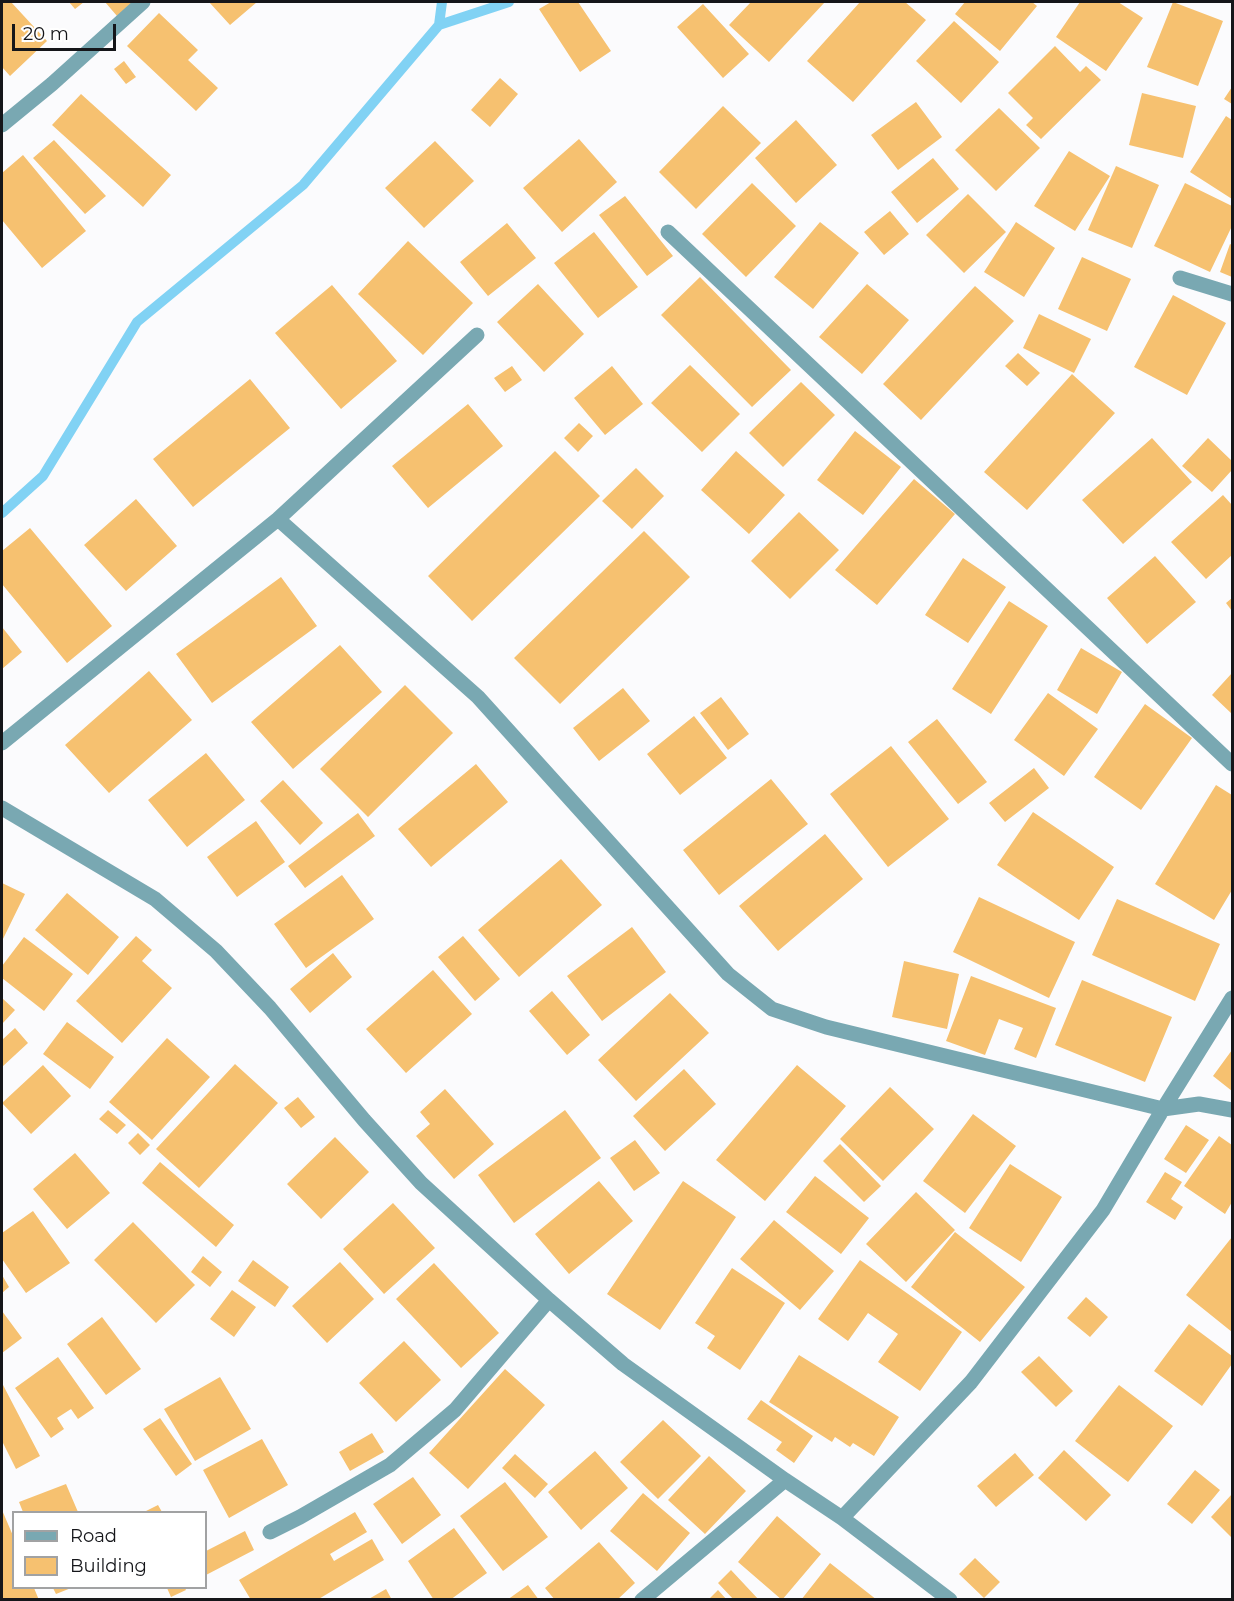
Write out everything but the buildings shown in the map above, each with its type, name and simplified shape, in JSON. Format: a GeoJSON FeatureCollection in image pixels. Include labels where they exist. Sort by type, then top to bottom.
{"type":"FeatureCollection","features":[{"type":"Feature","properties":{"kind":"street"},"geometry":{"type":"LineString","coordinates":[[2,125],[52,84],[142,2]]}},
{"type":"Feature","properties":{"kind":"street"},"geometry":{"type":"LineString","coordinates":[[668,232],[1233,764]]}},
{"type":"Feature","properties":{"kind":"street"},"geometry":{"type":"LineString","coordinates":[[1179,278],[1233,294]]}},
{"type":"Feature","properties":{"kind":"street"},"geometry":{"type":"LineString","coordinates":[[2,743],[278,519],[477,335]]}},
{"type":"Feature","properties":{"kind":"street"},"geometry":{"type":"LineString","coordinates":[[278,519],[478,697],[728,974],[772,1009],[826,1027],[1163,1109],[1199,1104],[1233,1110]]}},
{"type":"Feature","properties":{"kind":"street"},"geometry":{"type":"LineString","coordinates":[[2,808],[156,899],[216,951],[270,1008],[420,1183],[623,1364],[842,1518],[950,1599]]}},
{"type":"Feature","properties":{"kind":"street"},"geometry":{"type":"LineString","coordinates":[[842,1518],[971,1383],[1103,1210],[1233,998]]}},
{"type":"Feature","properties":{"kind":"street"},"geometry":{"type":"LineString","coordinates":[[270,1532],[390,1465],[455,1410],[549,1300]]}},
{"type":"Feature","properties":{"kind":"street"},"geometry":{"type":"LineString","coordinates":[[642,1599],[785,1480]]}},
{"type":"Feature","properties":{"kind":"waterway"},"geometry":{"type":"LineString","coordinates":[[2,513],[43,476],[137,322],[303,185],[439,25],[442,2]]}},
{"type":"Feature","properties":{"kind":"waterway"},"geometry":{"type":"LineString","coordinates":[[439,25],[509,2]]}}]}
